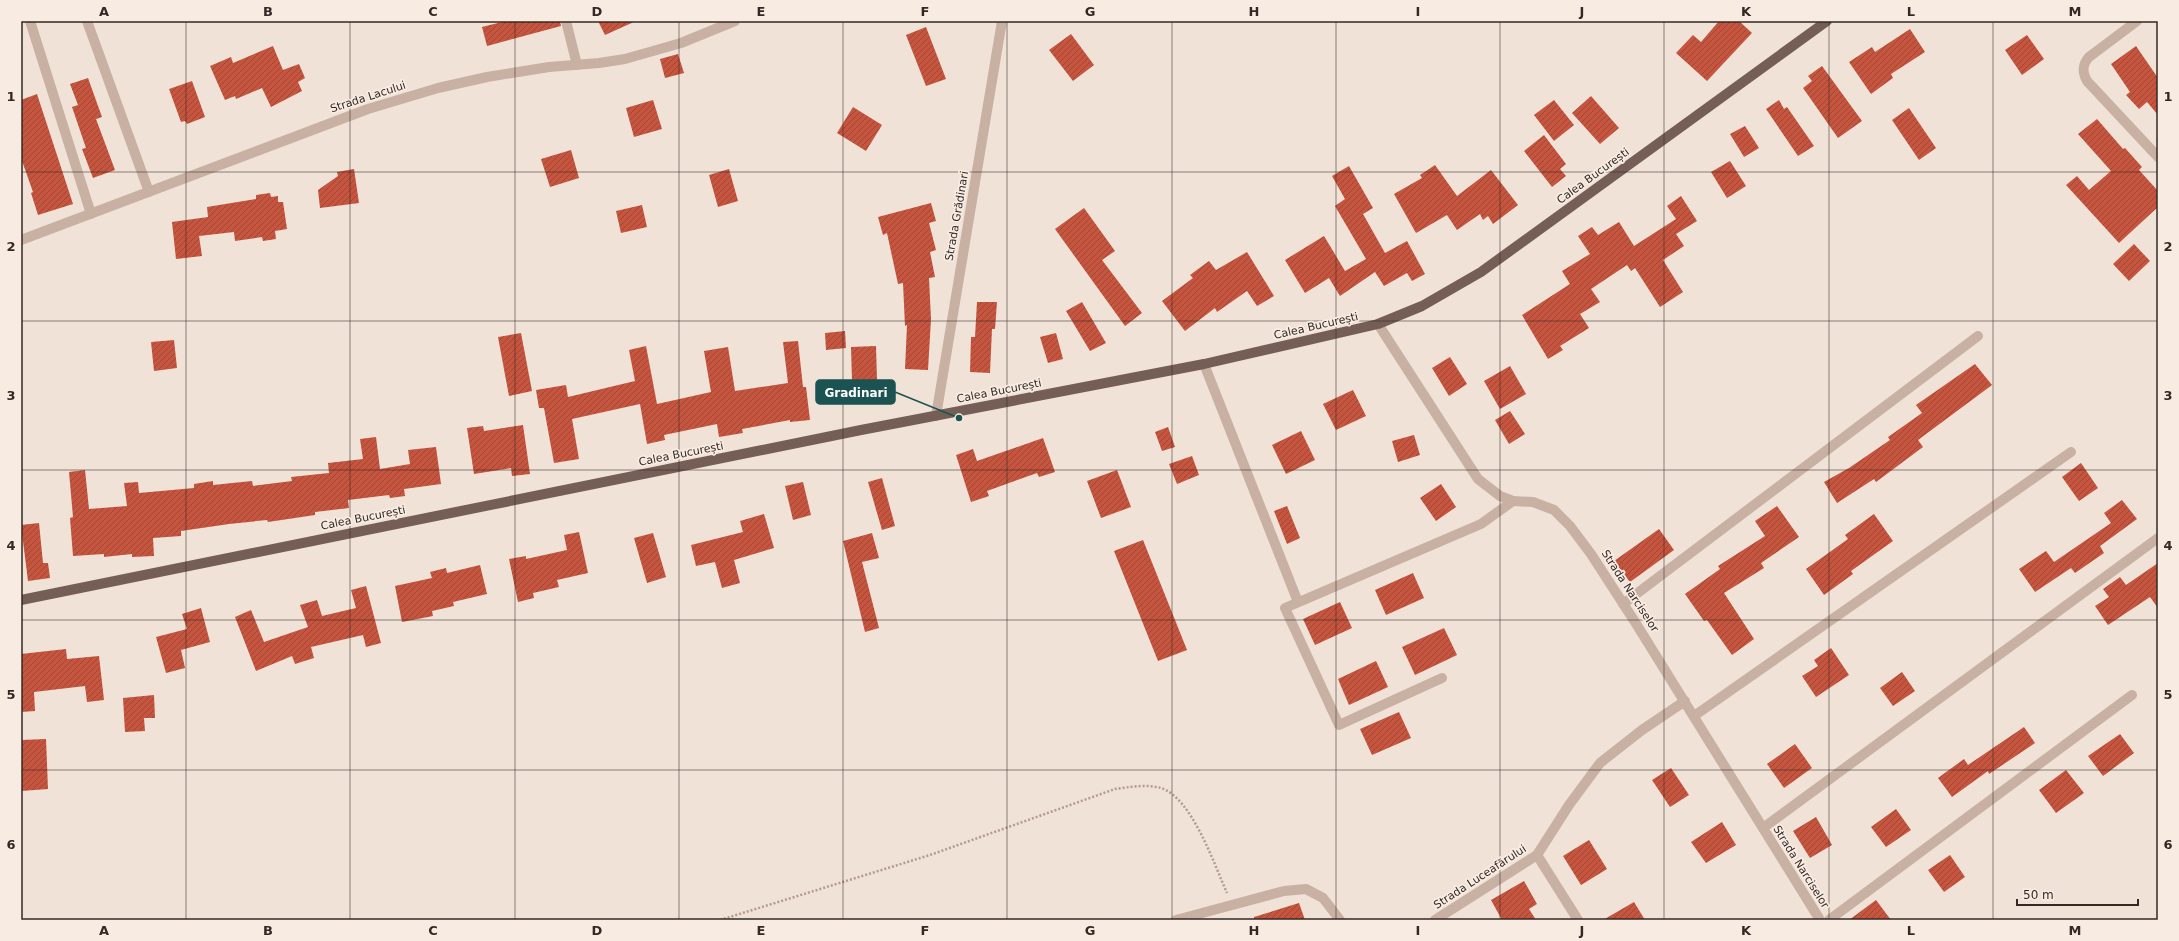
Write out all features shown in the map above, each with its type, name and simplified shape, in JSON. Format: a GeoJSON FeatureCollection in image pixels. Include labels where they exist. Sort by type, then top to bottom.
{"type":"FeatureCollection","features":[{"type":"Feature","properties":{"kind":"main road","name":"Calea București"},"geometry":{"type":"LineString","coordinates":[[21,600],[936,416],[1204,364],[1378,324],[1422,306],[1481,272],[1827,21]]}},
{"type":"Feature","properties":{"kind":"street"},"geometry":{"type":"LineString","coordinates":[[30,21],[91,214]]}},
{"type":"Feature","properties":{"kind":"street"},"geometry":{"type":"LineString","coordinates":[[88,21],[149,192]]}},
{"type":"Feature","properties":{"kind":"street"},"geometry":{"type":"LineString","coordinates":[[566,21],[577,65]]}},
{"type":"Feature","properties":{"kind":"street","name":"Strada Lacului"},"geometry":{"type":"LineString","coordinates":[[21,240],[348,116],[438,88],[506,73],[618,60],[649,53],[734,21]]}},
{"type":"Feature","properties":{"kind":"street","name":"Strada Grădinari"},"geometry":{"type":"LineString","coordinates":[[936,416],[1002,21]]}},
{"type":"Feature","properties":{"kind":"street"},"geometry":{"type":"LineString","coordinates":[[2137,21],[2089,57],[2084,62],[2083,70],[2088,82],[2158,157]]}},
{"type":"Feature","properties":{"kind":"street","name":"Strada Narciselor"},"geometry":{"type":"LineString","coordinates":[[1378,324],[1478,479],[1500,496],[1513,501],[1533,502],[1554,510],[1570,526],[1591,554],[1685,701],[1820,920]]}},
{"type":"Feature","properties":{"kind":"street"},"geometry":{"type":"LineString","coordinates":[[1623,604],[1978,336]]}},
{"type":"Feature","properties":{"kind":"street"},"geometry":{"type":"LineString","coordinates":[[1204,364],[1298,602]]}},
{"type":"Feature","properties":{"kind":"street"},"geometry":{"type":"LineString","coordinates":[[1694,716],[2071,452]]}},
{"type":"Feature","properties":{"kind":"street"},"geometry":{"type":"LineString","coordinates":[[1442,678],[1339,725],[1285,608],[1482,524],[1513,501]]}},
{"type":"Feature","properties":{"kind":"street"},"geometry":{"type":"LineString","coordinates":[[1763,828],[2158,538]]}},
{"type":"Feature","properties":{"kind":"street"},"geometry":{"type":"LineString","coordinates":[[1829,920],[2132,695]]}},
{"type":"Feature","properties":{"kind":"street","name":"Strada Luceafărului"},"geometry":{"type":"LineString","coordinates":[[1435,920],[1537,855],[1569,805],[1600,763],[1642,730],[1685,701]]}},
{"type":"Feature","properties":{"kind":"street","name":"Strada Luceafărului"},"geometry":{"type":"LineString","coordinates":[[1537,855],[1578,920]]}},
{"type":"Feature","properties":{"kind":"street"},"geometry":{"type":"LineString","coordinates":[[1176,920],[1284,891],[1306,889],[1323,898],[1340,920]]}},
{"type":"Feature","properties":{"kind":"path"},"geometry":{"type":"LineString","coordinates":[[720,920],[930,855],[1115,789],[1139,786],[1161,788],[1178,797],[1189,811],[1232,904]]}},
{"type":"Feature","properties":{"kind":"building"},"geometry":{"type":"Polygon","coordinates":[[[506,21],[560,21],[561,26],[487,46],[482,27],[506,21]]]}},
{"type":"Feature","properties":{"kind":"building"},"geometry":{"type":"Polygon","coordinates":[[[598,21],[636,21],[605,35],[598,21]]]}},
{"type":"Feature","properties":{"kind":"building"},"geometry":{"type":"Polygon","coordinates":[[[1719,21],[1739,21],[1752,33],[1707,81],[1676,53],[1693,35],[1701,42],[1719,21]]]}},
{"type":"Feature","properties":{"kind":"building"},"geometry":{"type":"Polygon","coordinates":[[[926,27],[946,79],[926,86],[906,35],[926,27]]]}},
{"type":"Feature","properties":{"kind":"building"},"geometry":{"type":"Polygon","coordinates":[[[1910,29],[1925,52],[1891,74],[1893,78],[1871,94],[1849,62],[1872,47],[1875,52],[1910,29]]]}},
{"type":"Feature","properties":{"kind":"building"},"geometry":{"type":"Polygon","coordinates":[[[1071,34],[1094,65],[1073,81],[1049,50],[1071,34]]]}},
{"type":"Feature","properties":{"kind":"building"},"geometry":{"type":"Polygon","coordinates":[[[2027,35],[2044,59],[2022,75],[2005,50],[2027,35]]]}},
{"type":"Feature","properties":{"kind":"building"},"geometry":{"type":"Polygon","coordinates":[[[273,46],[283,70],[299,64],[305,78],[298,82],[302,91],[271,107],[262,88],[236,99],[235,96],[225,100],[210,66],[231,57],[233,63],[273,46]]]}},
{"type":"Feature","properties":{"kind":"building"},"geometry":{"type":"Polygon","coordinates":[[[2136,46],[2158,78],[2158,115],[2147,102],[2139,109],[2126,95],[2130,92],[2111,64],[2136,46]]]}},
{"type":"Feature","properties":{"kind":"building"},"geometry":{"type":"Polygon","coordinates":[[[678,54],[684,73],[665,78],[660,59],[678,54]]]}},
{"type":"Feature","properties":{"kind":"building"},"geometry":{"type":"Polygon","coordinates":[[[1822,66],[1862,121],[1838,138],[1803,88],[1812,81],[1808,76],[1822,66]]]}},
{"type":"Feature","properties":{"kind":"building"},"geometry":{"type":"Polygon","coordinates":[[[88,78],[102,117],[96,119],[115,170],[93,178],[82,149],[86,148],[72,107],[78,105],[70,84],[88,78]]]}},
{"type":"Feature","properties":{"kind":"building"},"geometry":{"type":"Polygon","coordinates":[[[192,81],[205,117],[187,124],[185,121],[181,122],[169,89],[192,81]]]}},
{"type":"Feature","properties":{"kind":"building"},"geometry":{"type":"Polygon","coordinates":[[[37,94],[73,204],[38,215],[31,193],[33,192],[21,158],[21,100],[37,94]]]}},
{"type":"Feature","properties":{"kind":"building"},"geometry":{"type":"Polygon","coordinates":[[[1591,96],[1619,128],[1600,144],[1572,113],[1591,96]]]}},
{"type":"Feature","properties":{"kind":"building"},"geometry":{"type":"Polygon","coordinates":[[[653,100],[662,129],[634,137],[626,108],[653,100]]]}},
{"type":"Feature","properties":{"kind":"building"},"geometry":{"type":"Polygon","coordinates":[[[1554,100],[1574,125],[1554,141],[1534,115],[1554,100]]]}},
{"type":"Feature","properties":{"kind":"building"},"geometry":{"type":"Polygon","coordinates":[[[1779,100],[1784,109],[1787,107],[1814,146],[1798,156],[1766,109],[1779,100]]]}},
{"type":"Feature","properties":{"kind":"building"},"geometry":{"type":"Polygon","coordinates":[[[853,107],[882,125],[866,151],[837,133],[853,107]]]}},
{"type":"Feature","properties":{"kind":"building"},"geometry":{"type":"Polygon","coordinates":[[[1909,108],[1936,148],[1919,160],[1892,120],[1909,108]]]}},
{"type":"Feature","properties":{"kind":"building"},"geometry":{"type":"Polygon","coordinates":[[[2097,119],[2123,149],[2125,148],[2142,167],[2139,170],[2158,191],[2158,207],[2119,243],[2066,185],[2077,176],[2089,190],[2111,171],[2078,134],[2097,119]]]}},
{"type":"Feature","properties":{"kind":"building"},"geometry":{"type":"Polygon","coordinates":[[[1745,126],[1759,148],[1744,157],[1730,134],[1745,126]]]}},
{"type":"Feature","properties":{"kind":"building"},"geometry":{"type":"Polygon","coordinates":[[[1544,135],[1566,164],[1560,169],[1566,176],[1552,187],[1524,151],[1544,135]]]}},
{"type":"Feature","properties":{"kind":"building"},"geometry":{"type":"Polygon","coordinates":[[[571,150],[579,178],[550,187],[541,159],[571,150]]]}},
{"type":"Feature","properties":{"kind":"building"},"geometry":{"type":"Polygon","coordinates":[[[1730,161],[1746,186],[1727,198],[1711,172],[1730,161]]]}},
{"type":"Feature","properties":{"kind":"building"},"geometry":{"type":"Polygon","coordinates":[[[1435,165],[1457,196],[1491,170],[1518,205],[1493,224],[1488,216],[1483,220],[1480,214],[1457,230],[1447,215],[1416,233],[1394,194],[1422,178],[1420,175],[1435,165]]]}},
{"type":"Feature","properties":{"kind":"building"},"geometry":{"type":"Polygon","coordinates":[[[1349,166],[1373,208],[1363,214],[1385,253],[1407,241],[1425,274],[1412,281],[1407,273],[1384,286],[1375,272],[1340,296],[1329,278],[1305,293],[1285,260],[1324,236],[1345,271],[1366,259],[1335,206],[1345,199],[1332,176],[1349,166]]]}},
{"type":"Feature","properties":{"kind":"building"},"geometry":{"type":"Polygon","coordinates":[[[354,169],[359,203],[320,208],[318,190],[338,176],[337,172],[354,169]]]}},
{"type":"Feature","properties":{"kind":"building"},"geometry":{"type":"Polygon","coordinates":[[[729,169],[738,201],[718,207],[709,175],[729,169]]]}},
{"type":"Feature","properties":{"kind":"building"},"geometry":{"type":"Polygon","coordinates":[[[270,193],[271,197],[278,196],[278,202],[283,202],[287,229],[275,231],[276,239],[263,241],[262,237],[235,241],[234,232],[199,236],[202,256],[176,259],[172,222],[208,217],[207,207],[256,199],[256,195],[270,193]]]}},
{"type":"Feature","properties":{"kind":"building"},"geometry":{"type":"Polygon","coordinates":[[[1681,196],[1697,221],[1676,234],[1684,246],[1663,260],[1683,292],[1660,307],[1635,268],[1631,271],[1627,265],[1591,289],[1600,302],[1580,314],[1589,328],[1560,346],[1563,350],[1548,359],[1522,315],[1570,284],[1562,271],[1590,254],[1578,236],[1592,227],[1598,235],[1619,222],[1634,246],[1676,219],[1667,206],[1681,196]]]}},
{"type":"Feature","properties":{"kind":"building"},"geometry":{"type":"Polygon","coordinates":[[[931,203],[936,221],[929,223],[936,250],[930,252],[935,277],[929,278],[931,319],[928,370],[905,369],[907,325],[905,326],[903,283],[898,284],[887,233],[883,235],[878,217],[931,203]]]}},
{"type":"Feature","properties":{"kind":"building"},"geometry":{"type":"Polygon","coordinates":[[[642,205],[647,227],[621,233],[616,211],[642,205]]]}},
{"type":"Feature","properties":{"kind":"building"},"geometry":{"type":"Polygon","coordinates":[[[1084,208],[1115,251],[1102,260],[1142,313],[1125,326],[1055,229],[1084,208]]]}},
{"type":"Feature","properties":{"kind":"building"},"geometry":{"type":"Polygon","coordinates":[[[2134,244],[2150,261],[2129,281],[2113,264],[2134,244]]]}},
{"type":"Feature","properties":{"kind":"building"},"geometry":{"type":"Polygon","coordinates":[[[1247,252],[1274,296],[1257,306],[1247,291],[1217,312],[1215,308],[1185,331],[1162,301],[1193,278],[1190,275],[1209,261],[1216,270],[1247,252]]]}},
{"type":"Feature","properties":{"kind":"building"},"geometry":{"type":"Polygon","coordinates":[[[977,302],[997,302],[995,329],[992,329],[990,373],[970,372],[971,337],[975,337],[977,302]]]}},
{"type":"Feature","properties":{"kind":"building"},"geometry":{"type":"Polygon","coordinates":[[[1082,302],[1106,343],[1090,351],[1066,311],[1082,302]]]}},
{"type":"Feature","properties":{"kind":"building"},"geometry":{"type":"Polygon","coordinates":[[[845,331],[846,348],[826,350],[825,333],[845,331]]]}},
{"type":"Feature","properties":{"kind":"building"},"geometry":{"type":"Polygon","coordinates":[[[521,333],[532,391],[509,396],[498,337],[521,333]]]}},
{"type":"Feature","properties":{"kind":"building"},"geometry":{"type":"Polygon","coordinates":[[[1056,333],[1063,359],[1048,363],[1040,337],[1056,333]]]}},
{"type":"Feature","properties":{"kind":"building"},"geometry":{"type":"Polygon","coordinates":[[[174,340],[177,368],[154,371],[151,342],[174,340]]]}},
{"type":"Feature","properties":{"kind":"building"},"geometry":{"type":"Polygon","coordinates":[[[798,341],[803,387],[806,387],[810,420],[790,422],[790,420],[742,429],[743,433],[719,437],[717,424],[664,435],[665,440],[647,444],[640,404],[572,419],[579,459],[554,463],[544,408],[539,408],[536,390],[566,385],[568,397],[635,381],[629,350],[646,346],[657,404],[711,392],[704,351],[728,347],[735,391],[788,383],[783,342],[798,341]]]}},
{"type":"Feature","properties":{"kind":"building"},"geometry":{"type":"Polygon","coordinates":[[[876,346],[877,380],[852,381],[851,347],[876,346]]]}},
{"type":"Feature","properties":{"kind":"building"},"geometry":{"type":"Polygon","coordinates":[[[1450,357],[1467,384],[1449,396],[1432,368],[1450,357]]]}},
{"type":"Feature","properties":{"kind":"building"},"geometry":{"type":"Polygon","coordinates":[[[1975,364],[1992,385],[1918,440],[1923,447],[1876,482],[1874,479],[1837,503],[1824,482],[1849,468],[1890,440],[1888,437],[1922,413],[1916,405],[1975,364]]]}},
{"type":"Feature","properties":{"kind":"building"},"geometry":{"type":"Polygon","coordinates":[[[1510,366],[1526,394],[1500,409],[1484,381],[1510,366]]]}},
{"type":"Feature","properties":{"kind":"building"},"geometry":{"type":"Polygon","coordinates":[[[1353,390],[1366,416],[1336,430],[1323,404],[1353,390]]]}},
{"type":"Feature","properties":{"kind":"building"},"geometry":{"type":"Polygon","coordinates":[[[1510,411],[1525,434],[1509,444],[1495,420],[1510,411]]]}},
{"type":"Feature","properties":{"kind":"building"},"geometry":{"type":"Polygon","coordinates":[[[523,425],[530,474],[512,476],[511,468],[474,474],[467,428],[483,426],[484,431],[523,425]]]}},
{"type":"Feature","properties":{"kind":"building"},"geometry":{"type":"Polygon","coordinates":[[[1168,427],[1175,447],[1162,451],[1155,432],[1168,427]]]}},
{"type":"Feature","properties":{"kind":"building"},"geometry":{"type":"Polygon","coordinates":[[[1301,431],[1315,460],[1286,474],[1272,445],[1301,431]]]}},
{"type":"Feature","properties":{"kind":"building"},"geometry":{"type":"Polygon","coordinates":[[[1414,435],[1420,455],[1398,462],[1392,441],[1414,435]]]}},
{"type":"Feature","properties":{"kind":"building"},"geometry":{"type":"Polygon","coordinates":[[[376,437],[380,469],[410,464],[408,450],[436,447],[441,484],[404,489],[405,496],[390,498],[389,495],[348,500],[349,508],[315,512],[315,515],[268,522],[267,520],[229,524],[181,531],[181,536],[153,538],[154,556],[132,557],[132,554],[104,557],[104,554],[73,556],[70,518],[73,517],[69,472],[85,470],[89,509],[127,506],[124,483],[138,482],[139,493],[194,488],[194,484],[213,481],[213,485],[252,481],[253,486],[292,481],[291,477],[329,473],[328,463],[363,459],[360,439],[376,437]]]}},
{"type":"Feature","properties":{"kind":"building"},"geometry":{"type":"Polygon","coordinates":[[[1043,438],[1055,472],[1039,477],[1037,473],[987,491],[989,496],[971,502],[956,455],[973,449],[977,461],[1043,438]]]}},
{"type":"Feature","properties":{"kind":"building"},"geometry":{"type":"Polygon","coordinates":[[[1192,456],[1199,475],[1177,484],[1169,464],[1192,456]]]}},
{"type":"Feature","properties":{"kind":"building"},"geometry":{"type":"Polygon","coordinates":[[[2081,463],[2098,488],[2079,501],[2062,477],[2081,463]]]}},
{"type":"Feature","properties":{"kind":"building"},"geometry":{"type":"Polygon","coordinates":[[[1117,470],[1131,507],[1101,518],[1087,481],[1117,470]]]}},
{"type":"Feature","properties":{"kind":"building"},"geometry":{"type":"Polygon","coordinates":[[[882,478],[895,526],[882,530],[868,482],[882,478]]]}},
{"type":"Feature","properties":{"kind":"building"},"geometry":{"type":"Polygon","coordinates":[[[803,482],[811,515],[793,520],[785,486],[803,482]]]}},
{"type":"Feature","properties":{"kind":"building"},"geometry":{"type":"Polygon","coordinates":[[[1441,484],[1456,507],[1436,521],[1420,498],[1441,484]]]}},
{"type":"Feature","properties":{"kind":"building"},"geometry":{"type":"Polygon","coordinates":[[[2122,500],[2137,519],[2100,546],[2104,553],[2075,573],[2071,568],[2035,592],[2019,569],[2046,551],[2054,562],[2111,523],[2104,513],[2122,500]]]}},
{"type":"Feature","properties":{"kind":"building"},"geometry":{"type":"Polygon","coordinates":[[[1287,506],[1300,538],[1287,544],[1274,511],[1287,506]]]}},
{"type":"Feature","properties":{"kind":"building"},"geometry":{"type":"Polygon","coordinates":[[[1777,506],[1799,537],[1761,563],[1764,568],[1724,593],[1754,639],[1732,655],[1707,620],[1704,621],[1685,594],[1720,569],[1718,566],[1765,536],[1755,521],[1777,506]]]}},
{"type":"Feature","properties":{"kind":"building"},"geometry":{"type":"Polygon","coordinates":[[[764,514],[774,548],[734,560],[740,583],[722,588],[715,562],[696,566],[691,545],[743,532],[740,521],[764,514]]]}},
{"type":"Feature","properties":{"kind":"building"},"geometry":{"type":"Polygon","coordinates":[[[1874,514],[1893,541],[1851,571],[1853,574],[1824,595],[1806,569],[1848,539],[1845,535],[1874,514]]]}},
{"type":"Feature","properties":{"kind":"building"},"geometry":{"type":"Polygon","coordinates":[[[39,523],[43,563],[48,563],[50,578],[28,581],[21,525],[39,523]]]}},
{"type":"Feature","properties":{"kind":"building"},"geometry":{"type":"Polygon","coordinates":[[[1659,529],[1674,550],[1630,582],[1614,561],[1659,529]]]}},
{"type":"Feature","properties":{"kind":"building"},"geometry":{"type":"Polygon","coordinates":[[[579,532],[588,573],[557,580],[559,587],[533,593],[534,598],[518,602],[509,559],[526,556],[526,559],[567,550],[564,535],[579,532]]]}},
{"type":"Feature","properties":{"kind":"building"},"geometry":{"type":"Polygon","coordinates":[[[653,533],[666,577],[647,583],[634,538],[653,533]]]}},
{"type":"Feature","properties":{"kind":"building"},"geometry":{"type":"Polygon","coordinates":[[[872,533],[879,558],[862,562],[879,628],[865,632],[843,541],[872,533]]]}},
{"type":"Feature","properties":{"kind":"building"},"geometry":{"type":"Polygon","coordinates":[[[1143,540],[1187,650],[1158,661],[1114,551],[1143,540]]]}},
{"type":"Feature","properties":{"kind":"building"},"geometry":{"type":"Polygon","coordinates":[[[2158,563],[2158,608],[2150,597],[2108,625],[2095,606],[2109,597],[2103,589],[2120,577],[2126,585],[2158,563]]]}},
{"type":"Feature","properties":{"kind":"building"},"geometry":{"type":"Polygon","coordinates":[[[480,565],[487,594],[453,602],[454,606],[432,611],[433,616],[402,622],[395,586],[432,578],[430,572],[446,568],[447,573],[480,565]]]}},
{"type":"Feature","properties":{"kind":"building"},"geometry":{"type":"Polygon","coordinates":[[[1413,573],[1424,598],[1386,615],[1375,590],[1413,573]]]}},
{"type":"Feature","properties":{"kind":"building"},"geometry":{"type":"Polygon","coordinates":[[[366,586],[381,643],[366,647],[363,635],[311,647],[314,658],[295,664],[292,656],[256,671],[235,617],[251,610],[264,642],[308,627],[300,605],[317,600],[322,616],[356,608],[351,590],[366,586]]]}},
{"type":"Feature","properties":{"kind":"building"},"geometry":{"type":"Polygon","coordinates":[[[1340,602],[1352,628],[1315,645],[1303,619],[1340,602]]]}},
{"type":"Feature","properties":{"kind":"building"},"geometry":{"type":"Polygon","coordinates":[[[201,608],[210,642],[181,650],[185,668],[166,673],[156,637],[187,629],[182,614],[201,608]]]}},
{"type":"Feature","properties":{"kind":"building"},"geometry":{"type":"Polygon","coordinates":[[[1444,628],[1457,655],[1415,675],[1402,647],[1444,628]]]}},
{"type":"Feature","properties":{"kind":"building"},"geometry":{"type":"Polygon","coordinates":[[[1831,648],[1849,675],[1816,697],[1802,676],[1818,666],[1814,660],[1831,648]]]}},
{"type":"Feature","properties":{"kind":"building"},"geometry":{"type":"Polygon","coordinates":[[[66,649],[67,659],[99,656],[104,700],[87,702],[85,686],[34,692],[35,711],[21,712],[21,654],[66,649]]]}},
{"type":"Feature","properties":{"kind":"building"},"geometry":{"type":"Polygon","coordinates":[[[1376,661],[1388,687],[1349,705],[1338,679],[1376,661]]]}},
{"type":"Feature","properties":{"kind":"building"},"geometry":{"type":"Polygon","coordinates":[[[1902,672],[1915,691],[1893,706],[1880,688],[1902,672]]]}},
{"type":"Feature","properties":{"kind":"building"},"geometry":{"type":"Polygon","coordinates":[[[154,695],[155,718],[144,718],[145,731],[125,732],[123,698],[154,695]]]}},
{"type":"Feature","properties":{"kind":"building"},"geometry":{"type":"Polygon","coordinates":[[[1399,712],[1411,738],[1372,755],[1360,729],[1399,712]]]}},
{"type":"Feature","properties":{"kind":"building"},"geometry":{"type":"Polygon","coordinates":[[[2024,727],[2035,743],[1989,774],[1988,771],[1952,797],[1938,778],[1964,759],[1968,765],[2024,727]]]}},
{"type":"Feature","properties":{"kind":"building"},"geometry":{"type":"Polygon","coordinates":[[[2120,734],[2134,753],[2103,776],[2088,756],[2120,734]]]}},
{"type":"Feature","properties":{"kind":"building"},"geometry":{"type":"Polygon","coordinates":[[[46,739],[48,789],[21,791],[21,740],[46,739]]]}},
{"type":"Feature","properties":{"kind":"building"},"geometry":{"type":"Polygon","coordinates":[[[1795,744],[1812,768],[1784,788],[1767,764],[1795,744]]]}},
{"type":"Feature","properties":{"kind":"building"},"geometry":{"type":"Polygon","coordinates":[[[1671,768],[1689,795],[1670,807],[1652,780],[1671,768]]]}},
{"type":"Feature","properties":{"kind":"building"},"geometry":{"type":"Polygon","coordinates":[[[2066,770],[2084,793],[2056,813],[2039,790],[2066,770]]]}},
{"type":"Feature","properties":{"kind":"building"},"geometry":{"type":"Polygon","coordinates":[[[1896,809],[1911,830],[1886,847],[1871,827],[1896,809]]]}},
{"type":"Feature","properties":{"kind":"building"},"geometry":{"type":"Polygon","coordinates":[[[1816,817],[1832,845],[1810,858],[1793,831],[1816,817]]]}},
{"type":"Feature","properties":{"kind":"building"},"geometry":{"type":"Polygon","coordinates":[[[1722,822],[1736,845],[1706,863],[1691,842],[1722,822]]]}},
{"type":"Feature","properties":{"kind":"building"},"geometry":{"type":"Polygon","coordinates":[[[1589,840],[1607,869],[1581,885],[1563,856],[1589,840]]]}},
{"type":"Feature","properties":{"kind":"building"},"geometry":{"type":"Polygon","coordinates":[[[1950,855],[1965,877],[1944,892],[1928,870],[1950,855]]]}},
{"type":"Feature","properties":{"kind":"building"},"geometry":{"type":"Polygon","coordinates":[[[1524,881],[1537,904],[1529,909],[1536,920],[1502,920],[1491,900],[1524,881]]]}},
{"type":"Feature","properties":{"kind":"building"},"geometry":{"type":"Polygon","coordinates":[[[1876,900],[1891,920],[1849,920],[1876,900]]]}},
{"type":"Feature","properties":{"kind":"building"},"geometry":{"type":"Polygon","coordinates":[[[1634,902],[1645,920],[1603,920],[1634,902]]]}},
{"type":"Feature","properties":{"kind":"building"},"geometry":{"type":"Polygon","coordinates":[[[1299,903],[1305,920],[1254,920],[1254,917],[1299,903]]]}},
{"type":"Feature","properties":{"kind":"place","name":"Gradinari"},"geometry":{"type":"Point","coordinates":[959,418]}}]}
